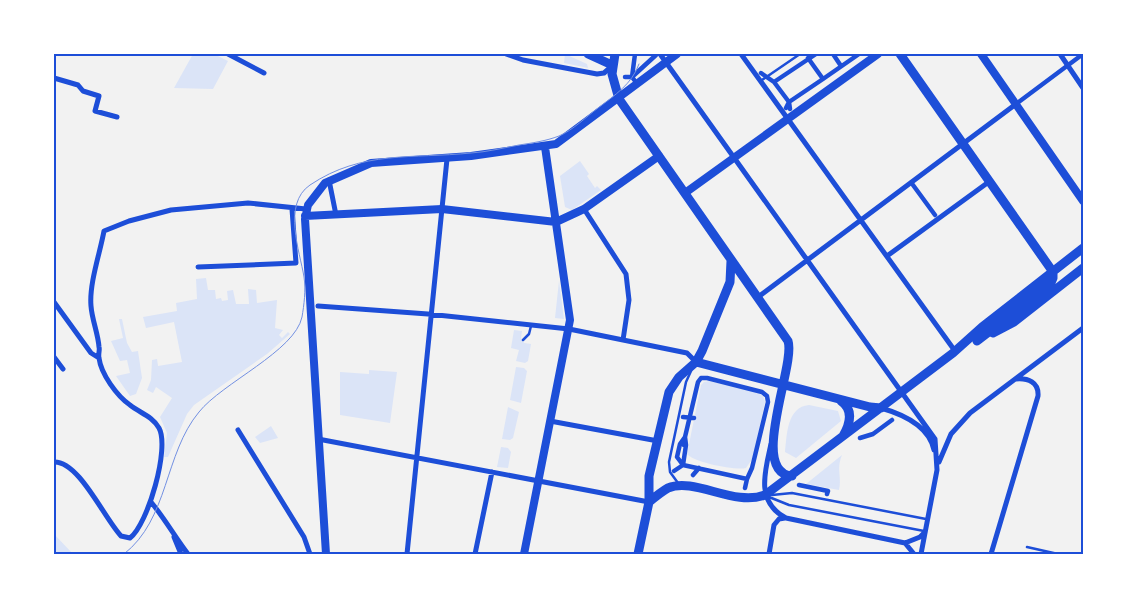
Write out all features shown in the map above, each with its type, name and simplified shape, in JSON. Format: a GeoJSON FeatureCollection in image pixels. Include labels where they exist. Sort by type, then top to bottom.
{"type":"FeatureCollection","features":[{"type":"Feature","properties":{"kind":"main road"},"geometry":{"type":"LineString","coordinates":[[588,54],[612,65]]}},
{"type":"Feature","properties":{"kind":"main road"},"geometry":{"type":"LineString","coordinates":[[615,54],[612,65],[613,80],[619,99],[785,335],[790,346],[772,438],[778,467],[783,473],[792,476]]}},
{"type":"Feature","properties":{"kind":"main road"},"geometry":{"type":"LineString","coordinates":[[326,554],[318,439],[314,306],[306,213],[315,194],[329,180],[372,163],[447,159],[545,147],[563,140],[677,54]]}},
{"type":"Feature","properties":{"kind":"main road"},"geometry":{"type":"LineString","coordinates":[[685,193],[878,54]]}},
{"type":"Feature","properties":{"kind":"main road"},"geometry":{"type":"LineString","coordinates":[[900,54],[1053,272],[1054,278],[1050,284],[977,341]]}},
{"type":"Feature","properties":{"kind":"main road"},"geometry":{"type":"LineString","coordinates":[[981,54],[1083,201]]}},
{"type":"Feature","properties":{"kind":"main road"},"geometry":{"type":"LineString","coordinates":[[524,554],[570,320],[545,147]]}},
{"type":"Feature","properties":{"kind":"main road"},"geometry":{"type":"LineString","coordinates":[[306,213],[336,214],[442,209],[556,222],[584,209],[659,156]]}},
{"type":"Feature","properties":{"kind":"main road"},"geometry":{"type":"LineString","coordinates":[[649,502],[670,488],[686,486],[745,498],[765,495],[954,352],[967,339],[1083,248]]}},
{"type":"Feature","properties":{"kind":"main road"},"geometry":{"type":"LineString","coordinates":[[638,554],[649,502],[649,476],[669,392],[679,377],[696,362],[730,282],[731,258]]}},
{"type":"Feature","properties":{"kind":"main road"},"geometry":{"type":"LineString","coordinates":[[954,352],[1014,322],[1083,268]]}},
{"type":"Feature","properties":{"kind":"main road"},"geometry":{"type":"LineString","coordinates":[[696,362],[838,400],[881,408]]}},
{"type":"Feature","properties":{"kind":"main road"},"geometry":{"type":"LineString","coordinates":[[838,400],[848,409],[850,418],[841,438]]}},
{"type":"Feature","properties":{"kind":"street"},"geometry":{"type":"LineString","coordinates":[[228,54],[264,73]]}},
{"type":"Feature","properties":{"kind":"street"},"geometry":{"type":"LineString","coordinates":[[506,54],[523,60],[597,74],[604,73],[612,65]]}},
{"type":"Feature","properties":{"kind":"street"},"geometry":{"type":"LineString","coordinates":[[633,79],[635,54]]}},
{"type":"Feature","properties":{"kind":"street"},"geometry":{"type":"LineString","coordinates":[[633,79],[658,54],[666,62],[935,439],[937,470]]}},
{"type":"Feature","properties":{"kind":"street"},"geometry":{"type":"LineString","coordinates":[[741,54],[954,352]]}},
{"type":"Feature","properties":{"kind":"street"},"geometry":{"type":"LineString","coordinates":[[774,82],[816,54]]}},
{"type":"Feature","properties":{"kind":"street"},"geometry":{"type":"LineString","coordinates":[[833,54],[841,66]]}},
{"type":"Feature","properties":{"kind":"street"},"geometry":{"type":"LineString","coordinates":[[789,102],[859,54]]}},
{"type":"Feature","properties":{"kind":"street"},"geometry":{"type":"LineString","coordinates":[[1060,54],[1083,88]]}},
{"type":"Feature","properties":{"kind":"street"},"geometry":{"type":"LineString","coordinates":[[758,297],[1083,54]]}},
{"type":"Feature","properties":{"kind":"street"},"geometry":{"type":"LineString","coordinates":[[808,58],[823,79]]}},
{"type":"Feature","properties":{"kind":"street"},"geometry":{"type":"LineString","coordinates":[[761,73],[774,82],[789,102],[788,109]]}},
{"type":"Feature","properties":{"kind":"street"},"geometry":{"type":"LineString","coordinates":[[625,77],[633,79]]}},
{"type":"Feature","properties":{"kind":"street"},"geometry":{"type":"LineString","coordinates":[[54,78],[78,85],[83,91],[99,96],[95,111],[117,117]]}},
{"type":"Feature","properties":{"kind":"street"},"geometry":{"type":"LineString","coordinates":[[407,554],[447,159]]}},
{"type":"Feature","properties":{"kind":"street"},"geometry":{"type":"LineString","coordinates":[[329,180],[336,214]]}},
{"type":"Feature","properties":{"kind":"street"},"geometry":{"type":"LineString","coordinates":[[887,256],[990,181]]}},
{"type":"Feature","properties":{"kind":"street"},"geometry":{"type":"LineString","coordinates":[[913,185],[935,215]]}},
{"type":"Feature","properties":{"kind":"street"},"geometry":{"type":"LineString","coordinates":[[54,462],[64,463],[70,467],[118,533],[125,538],[130,538],[140,527],[151,502],[160,459],[161,432],[152,420],[128,404],[118,393],[108,379],[99,358],[100,347],[91,305],[104,231],[128,221],[171,210],[248,203],[292,209],[306,213]]}},
{"type":"Feature","properties":{"kind":"street"},"geometry":{"type":"LineString","coordinates":[[198,267],[296,263],[292,209]]}},
{"type":"Feature","properties":{"kind":"street"},"geometry":{"type":"LineString","coordinates":[[584,209],[626,274],[629,300],[623,340]]}},
{"type":"Feature","properties":{"kind":"street"},"geometry":{"type":"LineString","coordinates":[[54,302],[91,353],[99,358]]}},
{"type":"Feature","properties":{"kind":"street"},"geometry":{"type":"LineString","coordinates":[[314,306],[432,315],[569,329],[687,353],[696,362]]}},
{"type":"Feature","properties":{"kind":"street"},"geometry":{"type":"LineString","coordinates":[[922,554],[937,470],[946,444],[960,422],[1083,328]]}},
{"type":"Feature","properties":{"kind":"street"},"geometry":{"type":"LineString","coordinates":[[54,358],[63,369]]}},
{"type":"Feature","properties":{"kind":"street"},"geometry":{"type":"LineString","coordinates":[[684,444],[688,418],[698,382],[702,377],[768,395],[769,403],[759,434],[754,468],[747,479],[745,488]]}},
{"type":"Feature","properties":{"kind":"street"},"geometry":{"type":"LineString","coordinates":[[991,554],[1038,396],[1038,389],[1035,384],[1028,380],[1015,379]]}},
{"type":"Feature","properties":{"kind":"street"},"geometry":{"type":"LineString","coordinates":[[881,408],[901,413],[918,426],[933,446],[937,470]]}},
{"type":"Feature","properties":{"kind":"street"},"geometry":{"type":"LineString","coordinates":[[860,438],[892,420]]}},
{"type":"Feature","properties":{"kind":"street"},"geometry":{"type":"LineString","coordinates":[[550,421],[658,442]]}},
{"type":"Feature","properties":{"kind":"street"},"geometry":{"type":"LineString","coordinates":[[238,430],[304,537],[310,554]]}},
{"type":"Feature","properties":{"kind":"street"},"geometry":{"type":"LineString","coordinates":[[683,465],[677,457],[680,444],[685,437]]}},
{"type":"Feature","properties":{"kind":"street"},"geometry":{"type":"LineString","coordinates":[[772,438],[764,478],[765,495],[772,509],[786,518]]}},
{"type":"Feature","properties":{"kind":"street"},"geometry":{"type":"LineString","coordinates":[[318,439],[649,502]]}},
{"type":"Feature","properties":{"kind":"street"},"geometry":{"type":"LineString","coordinates":[[674,470],[683,465],[747,479]]}},
{"type":"Feature","properties":{"kind":"street"},"geometry":{"type":"LineString","coordinates":[[716,472],[717,465]]}},
{"type":"Feature","properties":{"kind":"street"},"geometry":{"type":"LineString","coordinates":[[692,474],[699,468]]}},
{"type":"Feature","properties":{"kind":"street"},"geometry":{"type":"LineString","coordinates":[[476,554],[492,472]]}},
{"type":"Feature","properties":{"kind":"street"},"geometry":{"type":"LineString","coordinates":[[799,485],[828,491],[827,494]]}},
{"type":"Feature","properties":{"kind":"street"},"geometry":{"type":"LineString","coordinates":[[151,502],[163,516],[174,536],[188,554]]}},
{"type":"Feature","properties":{"kind":"street"},"geometry":{"type":"LineString","coordinates":[[769,554],[774,525],[779,519],[786,518],[905,543],[920,537],[926,532]]}},
{"type":"Feature","properties":{"kind":"street"},"geometry":{"type":"LineString","coordinates":[[174,536],[180,554]]}},
{"type":"Feature","properties":{"kind":"street"},"geometry":{"type":"LineString","coordinates":[[905,543],[914,554]]}},
{"type":"Feature","properties":{"kind":"lane"},"geometry":{"type":"LineString","coordinates":[[761,81],[800,54]]}},
{"type":"Feature","properties":{"kind":"lane"},"geometry":{"type":"LineString","coordinates":[[523,340],[529,334],[531,325]]}},
{"type":"Feature","properties":{"kind":"lane"},"geometry":{"type":"LineString","coordinates":[[686,486],[674,480],[670,472],[669,462],[686,382],[696,362]]}},
{"type":"Feature","properties":{"kind":"lane"},"geometry":{"type":"LineString","coordinates":[[765,495],[792,493],[928,520]]}},
{"type":"Feature","properties":{"kind":"lane"},"geometry":{"type":"LineString","coordinates":[[765,495],[789,505],[926,532]]}},
{"type":"Feature","properties":{"kind":"lane"},"geometry":{"type":"LineString","coordinates":[[1027,547],[1058,554]]}},
{"type":"Feature","properties":{"kind":"shaded area"},"geometry":{"type":"Polygon","coordinates":[[[193,54],[214,54],[228,61],[213,89],[174,88],[193,54]]]}},
{"type":"Feature","properties":{"kind":"shaded area"},"geometry":{"type":"Polygon","coordinates":[[[565,54],[587,64],[588,68],[564,63],[565,54]]]}},
{"type":"Feature","properties":{"kind":"shaded area"},"geometry":{"type":"Polygon","coordinates":[[[580,161],[589,174],[587,176],[595,188],[597,186],[601,190],[572,210],[565,207],[560,176],[580,161]]]}},
{"type":"Feature","properties":{"kind":"shaded area"},"geometry":{"type":"Polygon","coordinates":[[[206,278],[208,290],[215,290],[216,299],[221,298],[222,301],[228,300],[227,291],[233,290],[236,304],[249,304],[248,289],[256,290],[257,303],[277,300],[275,328],[283,330],[279,335],[282,338],[288,332],[290,334],[267,354],[194,405],[187,414],[168,457],[164,457],[167,433],[160,417],[172,398],[156,387],[153,393],[147,390],[151,380],[152,360],[157,359],[158,366],[182,362],[174,322],[146,328],[143,317],[177,311],[176,303],[197,299],[196,279],[206,278]]]}},
{"type":"Feature","properties":{"kind":"shaded area"},"geometry":{"type":"Polygon","coordinates":[[[559,281],[564,319],[555,318],[559,281]]]}},
{"type":"Feature","properties":{"kind":"shaded area"},"geometry":{"type":"Polygon","coordinates":[[[119,319],[122,319],[127,343],[132,352],[138,351],[142,378],[136,394],[130,396],[116,376],[130,373],[127,360],[120,361],[111,341],[123,338],[119,319]]]}},
{"type":"Feature","properties":{"kind":"shaded area"},"geometry":{"type":"Polygon","coordinates":[[[514,330],[522,331],[521,338],[524,343],[531,344],[528,361],[525,363],[516,361],[519,350],[511,348],[514,330]]]}},
{"type":"Feature","properties":{"kind":"shaded area"},"geometry":{"type":"Polygon","coordinates":[[[516,367],[524,368],[527,371],[521,403],[510,400],[516,367]]]}},
{"type":"Feature","properties":{"kind":"shaded area"},"geometry":{"type":"Polygon","coordinates":[[[369,370],[397,372],[390,423],[340,415],[340,372],[369,374],[369,370]]]}},
{"type":"Feature","properties":{"kind":"shaded area"},"geometry":{"type":"Polygon","coordinates":[[[709,381],[757,392],[763,396],[765,402],[753,458],[746,468],[715,465],[697,460],[687,454],[701,385],[709,381]]]}},
{"type":"Feature","properties":{"kind":"shaded area"},"geometry":{"type":"Polygon","coordinates":[[[809,405],[838,411],[841,421],[796,458],[785,452],[788,430],[792,416],[796,411],[809,405]]]}},
{"type":"Feature","properties":{"kind":"shaded area"},"geometry":{"type":"Polygon","coordinates":[[[508,407],[519,412],[513,438],[510,440],[502,439],[508,407]]]}},
{"type":"Feature","properties":{"kind":"shaded area"},"geometry":{"type":"Polygon","coordinates":[[[271,426],[278,438],[260,443],[255,437],[271,426]]]}},
{"type":"Feature","properties":{"kind":"shaded area"},"geometry":{"type":"Polygon","coordinates":[[[501,447],[508,448],[511,452],[508,468],[497,467],[501,447]]]}},
{"type":"Feature","properties":{"kind":"shaded area"},"geometry":{"type":"Polygon","coordinates":[[[842,455],[839,465],[839,490],[806,484],[842,455]]]}},
{"type":"Feature","properties":{"kind":"shaded area"},"geometry":{"type":"Polygon","coordinates":[[[54,534],[73,554],[54,554],[54,534]]]}},
{"type":"Feature","properties":{"kind":"tram line"},"geometry":{"type":"LineString","coordinates":[[124,554],[139,540],[150,523],[179,447],[199,412],[210,401],[272,354],[297,330],[302,317],[305,287],[295,229],[295,216],[297,204],[302,193],[310,185],[329,174],[368,161],[483,152],[539,142],[559,136],[574,127],[622,89],[632,77],[639,64]]}}]}
